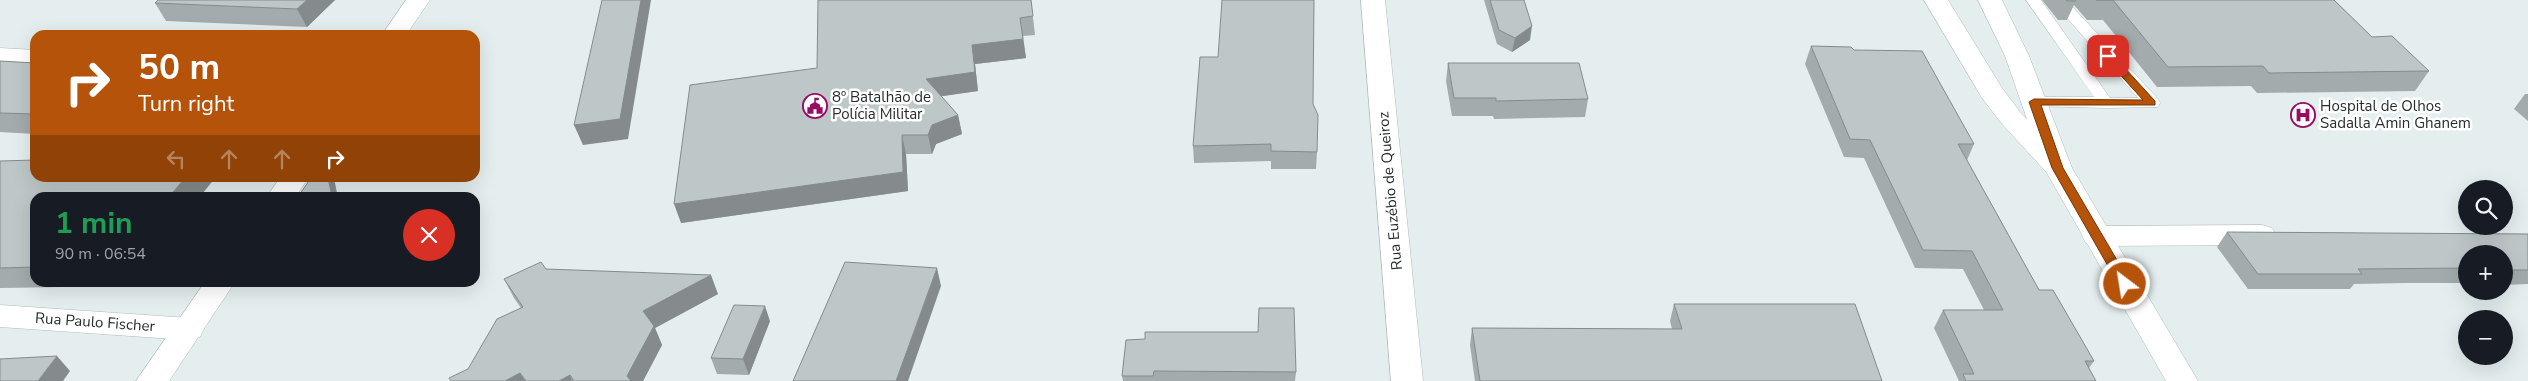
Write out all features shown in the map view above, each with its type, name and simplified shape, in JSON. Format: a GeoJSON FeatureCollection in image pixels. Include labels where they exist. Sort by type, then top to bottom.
{"type":"FeatureCollection","features":[{"type":"Feature","properties":{"kind":"street"},"geometry":{"type":"LineString","coordinates":[[397,30],[418,0]]}},
{"type":"Feature","properties":{"kind":"street","name":"Rua Euzébio de Queiroz"},"geometry":{"type":"LineString","coordinates":[[1373,0],[1407,381]]}},
{"type":"Feature","properties":{"kind":"street"},"geometry":{"type":"LineString","coordinates":[[1936,0],[1991,92],[2011,118],[2058,168]]}},
{"type":"Feature","properties":{"kind":"street"},"geometry":{"type":"LineString","coordinates":[[1990,0],[2017,56],[2058,168],[2182,381]]}},
{"type":"Feature","properties":{"kind":"street"},"geometry":{"type":"LineString","coordinates":[[0,55],[30,57]]}},
{"type":"Feature","properties":{"kind":"street"},"geometry":{"type":"LineString","coordinates":[[2096,236],[2292,235]]}},
{"type":"Feature","properties":{"kind":"street"},"geometry":{"type":"LineString","coordinates":[[152,381],[218,287]]}},
{"type":"Feature","properties":{"kind":"street","name":"Rua Paulo Fischer"},"geometry":{"type":"LineString","coordinates":[[0,316],[189,329]]}},
{"type":"Feature","properties":{"kind":"lane"},"geometry":{"type":"LineString","coordinates":[[2033,0],[2106,103]]}},
{"type":"Feature","properties":{"kind":"lane"},"geometry":{"type":"LineString","coordinates":[[2034,102],[2152,103],[2058,0]]}},
{"type":"Feature","properties":{"kind":"building"},"geometry":{"type":"Polygon","coordinates":[[[158,0],[307,0],[297,9],[155,3],[158,0]]]}},
{"type":"Feature","properties":{"kind":"building"},"geometry":{"type":"Polygon","coordinates":[[[602,0],[641,0],[620,119],[574,125],[602,0]]]}},
{"type":"Feature","properties":{"kind":"building"},"geometry":{"type":"Polygon","coordinates":[[[818,0],[1031,0],[1033,16],[1020,18],[1023,39],[972,45],[975,72],[926,79],[958,115],[932,125],[928,135],[902,135],[903,172],[674,204],[690,85],[817,68],[818,0]]]}},
{"type":"Feature","properties":{"kind":"building"},"geometry":{"type":"Polygon","coordinates":[[[1222,0],[1314,0],[1313,104],[1318,115],[1317,152],[1271,151],[1271,144],[1193,146],[1200,57],[1218,57],[1222,0]]]}},
{"type":"Feature","properties":{"kind":"building"},"geometry":{"type":"Polygon","coordinates":[[[1490,0],[1524,0],[1532,26],[1515,38],[1499,30],[1490,0]]]}},
{"type":"Feature","properties":{"kind":"building"},"geometry":{"type":"Polygon","coordinates":[[[2113,0],[2334,0],[2372,37],[2392,36],[2429,71],[2269,73],[2263,66],[2168,67],[2113,0]]]}},
{"type":"Feature","properties":{"kind":"building"},"geometry":{"type":"Polygon","coordinates":[[[1811,46],[1851,47],[1854,50],[1922,51],[1974,144],[1958,144],[2039,290],[2053,290],[2094,361],[2085,361],[2096,381],[1966,381],[1963,374],[1974,374],[1943,310],[2003,310],[1972,251],[1923,250],[1870,140],[1850,139],[1811,46]]]}},
{"type":"Feature","properties":{"kind":"building"},"geometry":{"type":"Polygon","coordinates":[[[0,61],[30,63],[30,114],[0,113],[0,61]]]}},
{"type":"Feature","properties":{"kind":"building"},"geometry":{"type":"Polygon","coordinates":[[[1448,63],[1579,63],[1588,99],[1496,101],[1496,98],[1454,98],[1448,63]]]}},
{"type":"Feature","properties":{"kind":"building"},"geometry":{"type":"Polygon","coordinates":[[[30,160],[30,182],[182,182],[173,192],[30,192],[30,267],[0,268],[0,161],[30,160]]]}},
{"type":"Feature","properties":{"kind":"building"},"geometry":{"type":"Polygon","coordinates":[[[308,182],[329,182],[331,192],[301,192],[308,182]]]}},
{"type":"Feature","properties":{"kind":"building"},"geometry":{"type":"Polygon","coordinates":[[[2227,232],[2528,234],[2528,270],[2513,270],[2513,245],[2458,245],[2458,268],[2358,269],[2362,274],[2258,274],[2227,232]]]}},
{"type":"Feature","properties":{"kind":"building"},"geometry":{"type":"Polygon","coordinates":[[[541,262],[546,269],[711,275],[643,311],[654,326],[627,376],[631,381],[574,381],[570,375],[559,381],[526,381],[520,373],[505,381],[451,381],[449,378],[468,369],[497,319],[523,307],[504,279],[541,262]]]}},
{"type":"Feature","properties":{"kind":"building"},"geometry":{"type":"Polygon","coordinates":[[[845,262],[937,268],[896,381],[793,381],[845,262]]]}},
{"type":"Feature","properties":{"kind":"building"},"geometry":{"type":"Polygon","coordinates":[[[1674,304],[1855,304],[1882,381],[1480,381],[1472,328],[1682,329],[1674,304]]]}},
{"type":"Feature","properties":{"kind":"building"},"geometry":{"type":"Polygon","coordinates":[[[734,305],[765,306],[743,359],[711,358],[734,305]]]}},
{"type":"Feature","properties":{"kind":"building"},"geometry":{"type":"Polygon","coordinates":[[[1259,308],[1294,308],[1296,372],[1154,371],[1153,376],[1122,376],[1126,340],[1145,339],[1145,332],[1258,332],[1259,308]]]}},
{"type":"Feature","properties":{"kind":"building"},"geometry":{"type":"Polygon","coordinates":[[[57,356],[38,381],[0,381],[0,359],[57,356]]]}},
{"type":"Feature","properties":{"kind":"place","name":"8º Batalhão de Polícia Militar"},"geometry":{"type":"Point","coordinates":[815,106]}},
{"type":"Feature","properties":{"kind":"place","name":"Hospital de Olhos Sadalla Amin Ghanem"},"geometry":{"type":"Point","coordinates":[2303,115]}},
{"type":"Feature","properties":{"kind":"route"},"geometry":{"type":"LineString","coordinates":[[2108,56],[2152,103],[2034,102],[2058,168],[2125,284]]}}]}
